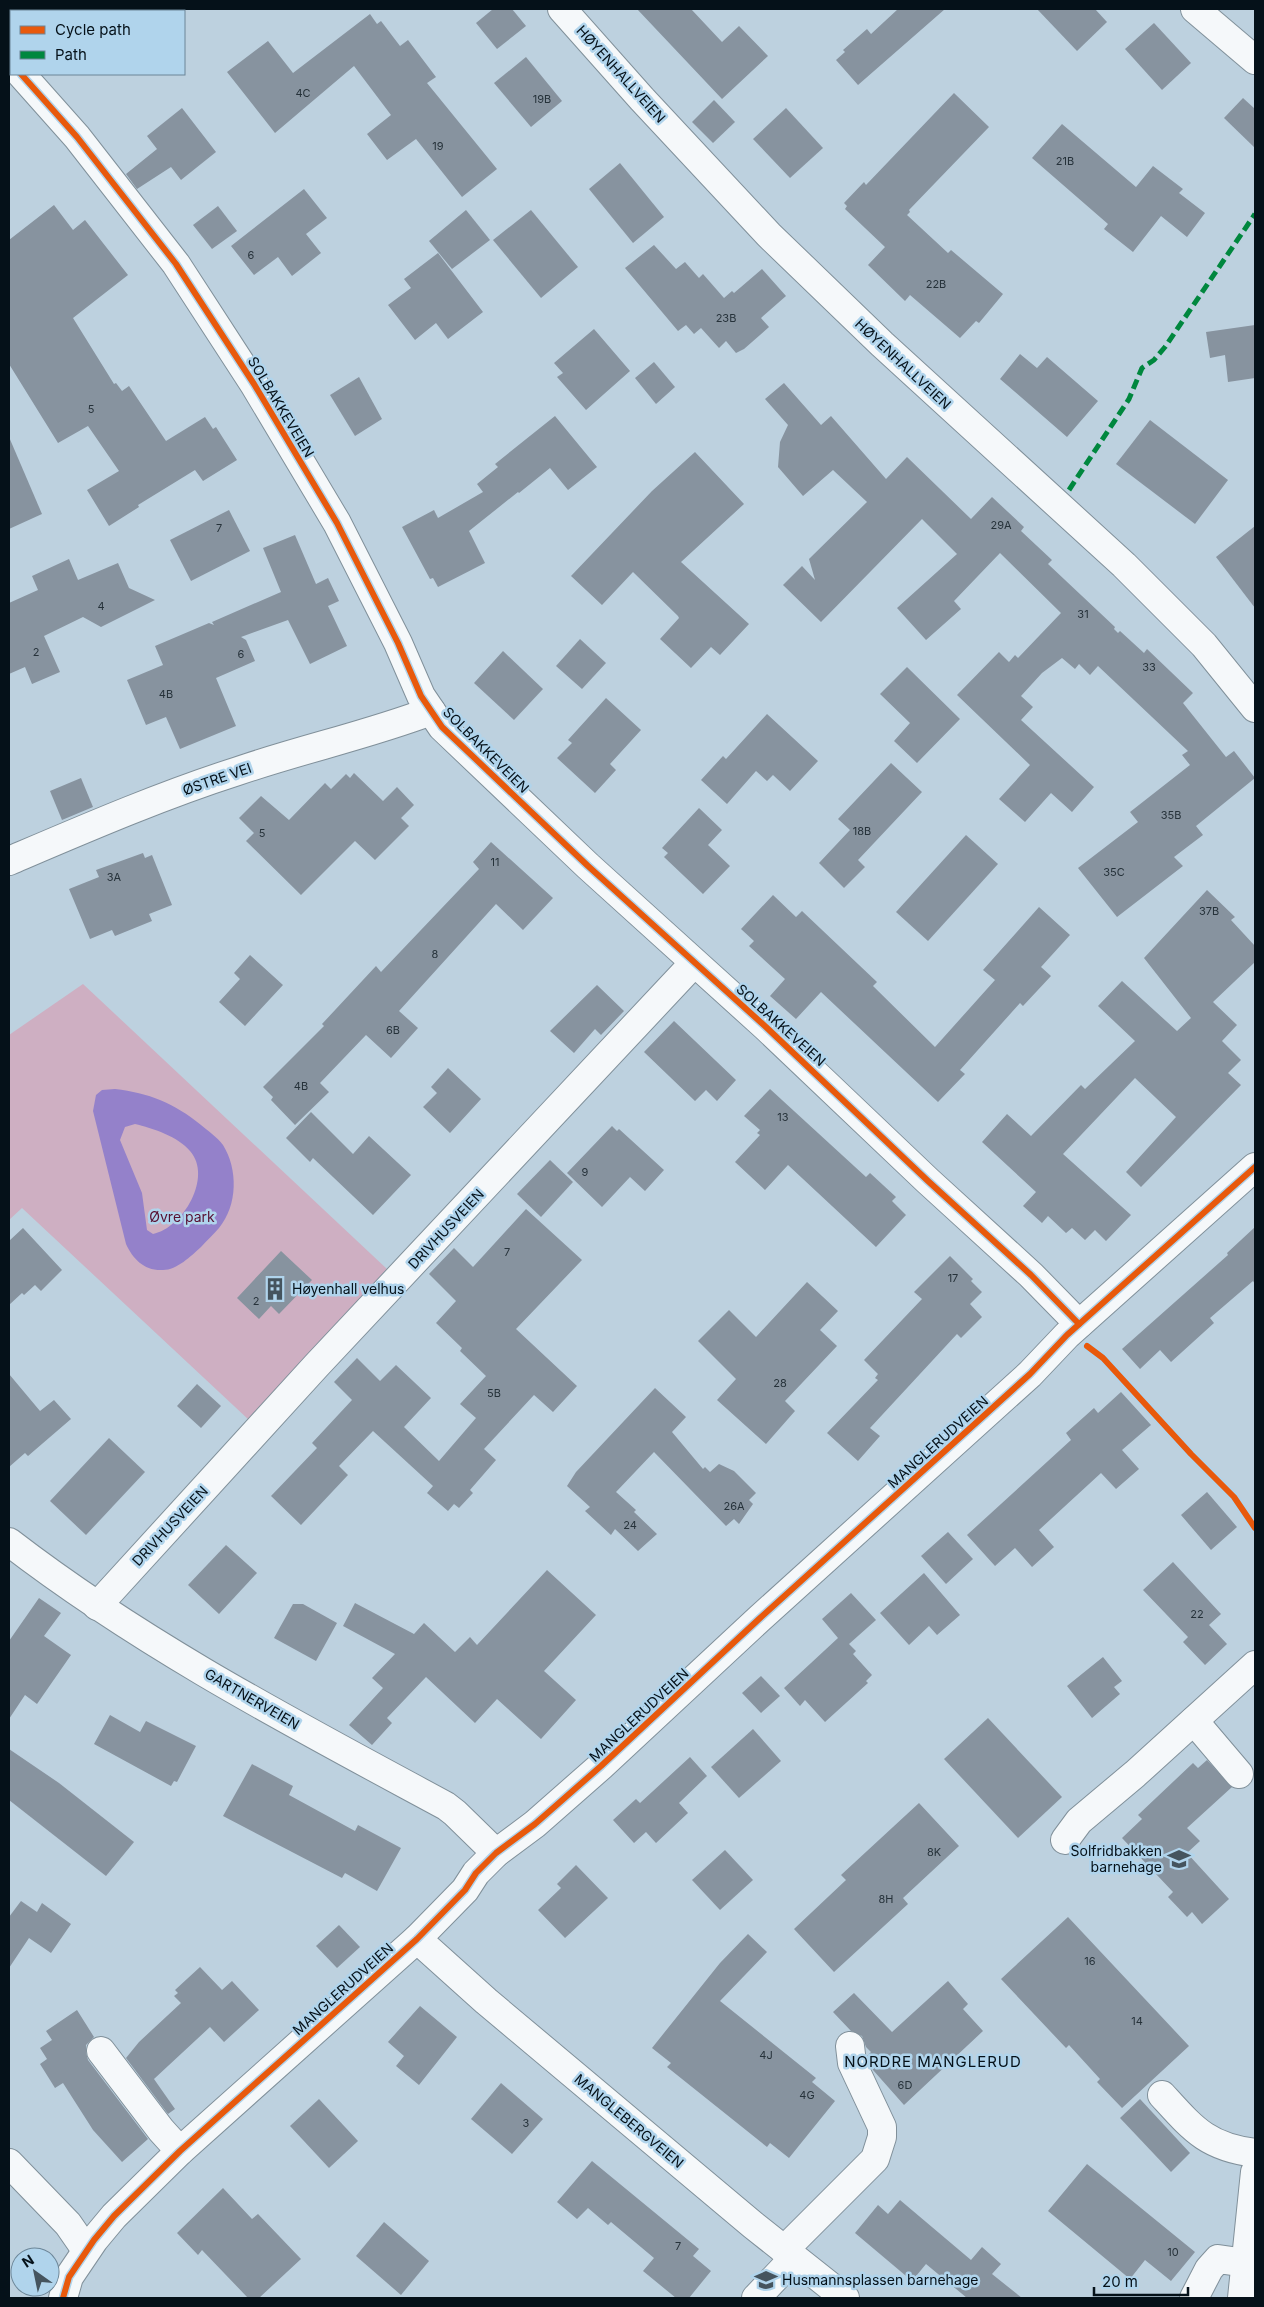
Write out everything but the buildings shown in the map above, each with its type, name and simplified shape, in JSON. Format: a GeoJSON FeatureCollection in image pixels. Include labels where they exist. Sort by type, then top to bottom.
{"type":"FeatureCollection","features":[{"type":"Feature","properties":{"kind":"street","name":"HØYENHALLVEIEN"},"geometry":{"type":"LineString","coordinates":[[562,9],[642,99],[783,249],[882,344],[1124,565],[1204,645],[1255,708]]}},
{"type":"Feature","properties":{"kind":"street"},"geometry":{"type":"LineString","coordinates":[[1195,9],[1255,60]]}},
{"type":"Feature","properties":{"kind":"street","name":"SOLBAKKEVEIEN"},"geometry":{"type":"LineString","coordinates":[[22,75],[77,137],[176,264],[254,384],[337,523],[398,642],[421,696],[430,712],[442,727],[507,790],[766,1027],[928,1181],[1031,1275],[1079,1324]]}},
{"type":"Feature","properties":{"kind":"street","name":"ØSTRE VEI"},"geometry":{"type":"LineString","coordinates":[[9,861],[167,796],[239,770],[392,726],[430,712]]}},
{"type":"Feature","properties":{"kind":"street","name":"DRIVHUSVEIEN"},"geometry":{"type":"LineString","coordinates":[[97,1606],[316,1366],[694,963]]}},
{"type":"Feature","properties":{"kind":"street","name":"MANGLERUDVEIEN"},"geometry":{"type":"LineString","coordinates":[[63,2298],[69,2277],[86,2250],[114,2216],[180,2150],[417,1940],[465,1890],[476,1874],[496,1853],[535,1824],[601,1766],[759,1619],[1023,1381],[1079,1324],[1255,1167]]}},
{"type":"Feature","properties":{"kind":"street","name":"GARTNERVEIEN"},"geometry":{"type":"LineString","coordinates":[[9,1542],[97,1606],[195,1667],[446,1806],[455,1812],[496,1853]]}},
{"type":"Feature","properties":{"kind":"street"},"geometry":{"type":"LineString","coordinates":[[1065,1840],[1079,1821],[1255,1666]]}},
{"type":"Feature","properties":{"kind":"street"},"geometry":{"type":"LineString","coordinates":[[1194,1721],[1239,1774]]}},
{"type":"Feature","properties":{"kind":"street","name":"MANGLEBERGVEIEN"},"geometry":{"type":"LineString","coordinates":[[417,1940],[486,2001],[789,2254],[845,2298]]}},
{"type":"Feature","properties":{"kind":"street"},"geometry":{"type":"LineString","coordinates":[[756,2298],[789,2254],[875,2159],[880,2149],[882,2128],[852,2063],[850,2046]]}},
{"type":"Feature","properties":{"kind":"street"},"geometry":{"type":"LineString","coordinates":[[101,2051],[156,2123],[180,2150]]}},
{"type":"Feature","properties":{"kind":"street"},"geometry":{"type":"LineString","coordinates":[[1162,2095],[1192,2127],[1205,2137],[1220,2146],[1255,2153]]}},
{"type":"Feature","properties":{"kind":"street"},"geometry":{"type":"LineString","coordinates":[[9,2163],[68,2224],[86,2250]]}},
{"type":"Feature","properties":{"kind":"street"},"geometry":{"type":"LineString","coordinates":[[1242,2298],[1255,2173]]}},
{"type":"Feature","properties":{"kind":"street"},"geometry":{"type":"LineString","coordinates":[[1194,2298],[1209,2269],[1218,2258],[1246,2263]]}},
{"type":"Feature","properties":{"kind":"green space","name":"Øvre park"},"geometry":{"type":"Polygon","coordinates":[[[83,984],[387,1269],[249,1420],[22,1208],[9,1220],[9,1035],[83,984]]]}},
{"type":"Feature","properties":{"kind":"shaded area"},"geometry":{"type":"Polygon","coordinates":[[[115,1089],[139,1093],[171,1105],[191,1117],[215,1137],[223,1145],[228,1155],[234,1187],[230,1209],[219,1228],[201,1247],[184,1262],[173,1268],[156,1270],[145,1266],[132,1255],[126,1244],[93,1111],[96,1095],[102,1090],[115,1089]],[[135,1124],[125,1127],[120,1140],[142,1193],[147,1230],[153,1234],[164,1230],[184,1212],[196,1187],[198,1174],[196,1162],[190,1151],[179,1141],[135,1124]]]}},
{"type":"Feature","properties":{"kind":"marked path"},"geometry":{"type":"LineString","coordinates":[[1069,490],[1129,399],[1142,368],[1154,360],[1165,347],[1255,214]]}},
{"type":"Feature","properties":{"kind":"cycle path"},"geometry":{"type":"LineString","coordinates":[[22,75],[77,137],[176,264],[254,384],[337,523],[398,643],[421,696],[442,727],[588,866],[766,1027],[928,1181],[1031,1275],[1079,1324]]}},
{"type":"Feature","properties":{"kind":"cycle path"},"geometry":{"type":"LineString","coordinates":[[63,2298],[69,2277],[94,2240],[114,2216],[180,2151],[417,1939],[465,1890],[476,1873],[496,1853],[535,1824],[601,1766],[759,1619],[1030,1374],[1067,1335],[1255,1167]]}},
{"type":"Feature","properties":{"kind":"cycle path"},"geometry":{"type":"LineString","coordinates":[[1087,1346],[1103,1358],[1191,1454],[1234,1497],[1255,1528]]}},
{"type":"Feature","properties":{"kind":"place","name":"Høyenhall velhus"},"geometry":{"type":"Point","coordinates":[275,1289]}},
{"type":"Feature","properties":{"kind":"place","name":"Solfridbakken barnehage"},"geometry":{"type":"Point","coordinates":[1179,1859]}},
{"type":"Feature","properties":{"kind":"place","name":"Husmannsplassen barnehage"},"geometry":{"type":"Point","coordinates":[766,2280]}},
{"type":"Feature","properties":{"kind":"district","name":"NORDRE MANGLERUD"},"geometry":{"type":"Point","coordinates":[933,2062]}}]}
